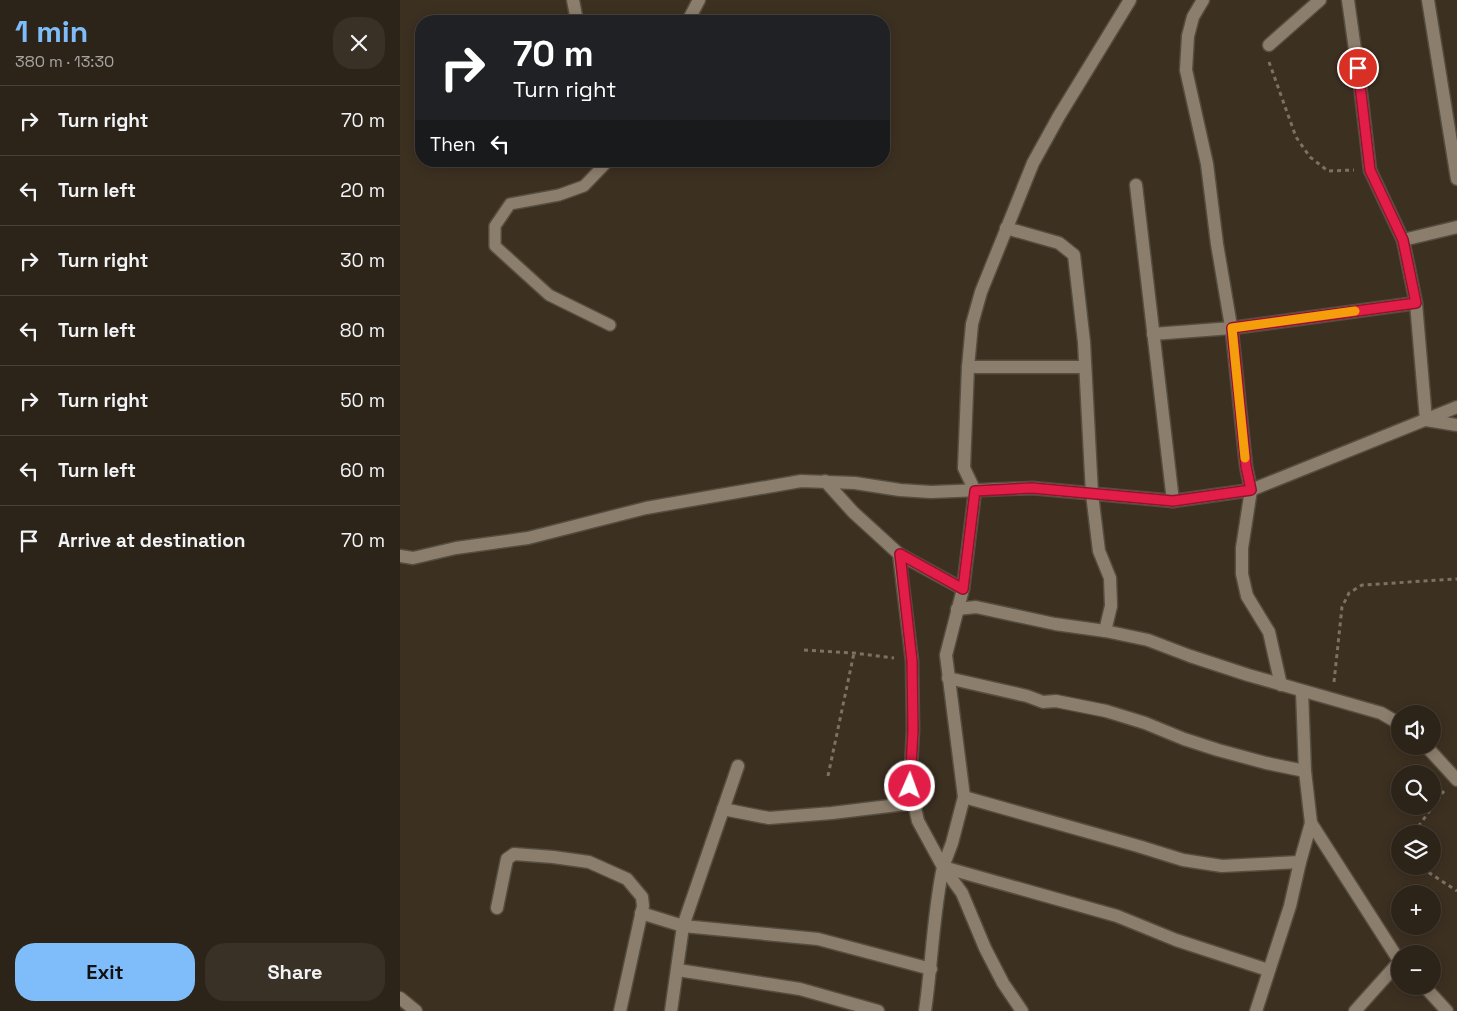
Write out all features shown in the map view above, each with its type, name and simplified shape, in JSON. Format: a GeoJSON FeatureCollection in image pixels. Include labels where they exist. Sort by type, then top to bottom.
{"type":"FeatureCollection","features":[{"type":"Feature","properties":{"kind":"street"},"geometry":{"type":"LineString","coordinates":[[573,0],[576,15]]}},
{"type":"Feature","properties":{"kind":"street"},"geometry":{"type":"LineString","coordinates":[[691,15],[699,0]]}},
{"type":"Feature","properties":{"kind":"street"},"geometry":{"type":"LineString","coordinates":[[925,1011],[931,969],[937,896],[943,867],[952,844],[964,797],[946,655],[963,589],[975,491],[964,468],[968,367],[972,324],[981,292],[1033,163],[1059,116],[1130,0]]}},
{"type":"Feature","properties":{"kind":"street"},"geometry":{"type":"LineString","coordinates":[[1203,0],[1193,17],[1188,36],[1186,70],[1206,164],[1217,244],[1232,328],[1246,466],[1251,490],[1242,548],[1242,574],[1248,596],[1269,632],[1281,685]]}},
{"type":"Feature","properties":{"kind":"street"},"geometry":{"type":"LineString","coordinates":[[1270,46],[1320,0]]}},
{"type":"Feature","properties":{"kind":"street"},"geometry":{"type":"LineString","coordinates":[[1348,0],[1370,170],[1403,240],[1416,303],[1426,420]]}},
{"type":"Feature","properties":{"kind":"street"},"geometry":{"type":"LineString","coordinates":[[1428,0],[1456,171]]}},
{"type":"Feature","properties":{"kind":"street"},"geometry":{"type":"LineString","coordinates":[[1136,185],[1173,501]]}},
{"type":"Feature","properties":{"kind":"street"},"geometry":{"type":"LineString","coordinates":[[1403,240],[1457,227]]}},
{"type":"Feature","properties":{"kind":"street"},"geometry":{"type":"LineString","coordinates":[[1006,228],[1059,243],[1074,255],[1084,342],[1092,494],[1099,551],[1110,578],[1111,606],[1105,631]]}},
{"type":"Feature","properties":{"kind":"street"},"geometry":{"type":"LineString","coordinates":[[1153,334],[1232,328],[1416,303]]}},
{"type":"Feature","properties":{"kind":"street"},"geometry":{"type":"LineString","coordinates":[[968,367],[1085,367]]}},
{"type":"Feature","properties":{"kind":"street"},"geometry":{"type":"LineString","coordinates":[[400,556],[413,558],[456,548],[528,538],[656,506],[801,481],[825,481],[931,492],[1032,488],[1173,501],[1251,490],[1457,407]]}},
{"type":"Feature","properties":{"kind":"street"},"geometry":{"type":"LineString","coordinates":[[1426,420],[1457,425]]}},
{"type":"Feature","properties":{"kind":"street"},"geometry":{"type":"LineString","coordinates":[[825,481],[853,512],[900,554],[963,589]]}},
{"type":"Feature","properties":{"kind":"street"},"geometry":{"type":"LineString","coordinates":[[900,554],[912,661],[913,730],[910,786],[918,821],[943,867],[962,893],[1002,983],[1022,1011]]}},
{"type":"Feature","properties":{"kind":"street"},"geometry":{"type":"LineString","coordinates":[[957,609],[976,607],[1055,624],[1105,631],[1148,640],[1190,656],[1281,685],[1381,713],[1391,719]]}},
{"type":"Feature","properties":{"kind":"street"},"geometry":{"type":"LineString","coordinates":[[948,678],[1026,696],[1042,702],[1056,700],[1106,711],[1218,750],[1305,771]]}},
{"type":"Feature","properties":{"kind":"street"},"geometry":{"type":"LineString","coordinates":[[1256,1011],[1290,906],[1311,823],[1305,771],[1302,691]]}},
{"type":"Feature","properties":{"kind":"street"},"geometry":{"type":"LineString","coordinates":[[1434,755],[1456,778]]}},
{"type":"Feature","properties":{"kind":"street"},"geometry":{"type":"LineString","coordinates":[[671,1011],[684,926],[738,766]]}},
{"type":"Feature","properties":{"kind":"street"},"geometry":{"type":"LineString","coordinates":[[964,797],[1183,860],[1222,866],[1300,862]]}},
{"type":"Feature","properties":{"kind":"street"},"geometry":{"type":"LineString","coordinates":[[723,809],[769,818],[914,804]]}},
{"type":"Feature","properties":{"kind":"street"},"geometry":{"type":"LineString","coordinates":[[1311,823],[1391,948]]}},
{"type":"Feature","properties":{"kind":"street"},"geometry":{"type":"LineString","coordinates":[[497,908],[507,859],[514,854],[588,862],[627,879],[642,897],[641,913],[620,1011]]}},
{"type":"Feature","properties":{"kind":"street"},"geometry":{"type":"LineString","coordinates":[[943,867],[1117,916],[1176,940],[1268,970]]}},
{"type":"Feature","properties":{"kind":"street"},"geometry":{"type":"LineString","coordinates":[[641,913],[684,926],[818,939],[931,969]]}},
{"type":"Feature","properties":{"kind":"street"},"geometry":{"type":"LineString","coordinates":[[678,970],[800,989],[878,1011]]}},
{"type":"Feature","properties":{"kind":"street"},"geometry":{"type":"LineString","coordinates":[[1355,1011],[1391,972]]}},
{"type":"Feature","properties":{"kind":"street"},"geometry":{"type":"LineString","coordinates":[[1433,995],[1448,1011]]}},
{"type":"Feature","properties":{"kind":"street"},"geometry":{"type":"LineString","coordinates":[[400,998],[416,1011]]}},
{"type":"Feature","properties":{"kind":"lane"},"geometry":{"type":"LineString","coordinates":[[602,167],[584,186],[559,195],[510,204],[494,226],[495,246],[549,295],[610,325]]}},
{"type":"Feature","properties":{"kind":"path"},"geometry":{"type":"LineString","coordinates":[[1270,46],[1269,63],[1296,137],[1310,156],[1328,171],[1370,170]]}},
{"type":"Feature","properties":{"kind":"path"},"geometry":{"type":"LineString","coordinates":[[1333,700],[1342,607],[1349,593],[1362,585],[1457,579]]}},
{"type":"Feature","properties":{"kind":"path"},"geometry":{"type":"LineString","coordinates":[[804,650],[854,653],[912,661]]}},
{"type":"Feature","properties":{"kind":"path"},"geometry":{"type":"LineString","coordinates":[[828,776],[854,653]]}},
{"type":"Feature","properties":{"kind":"path"},"geometry":{"type":"LineString","coordinates":[[1420,825],[1456,778]]}},
{"type":"Feature","properties":{"kind":"path"},"geometry":{"type":"LineString","coordinates":[[1433,875],[1457,891]]}},
{"type":"Feature","properties":{"kind":"slow traffic"},"geometry":{"type":"LineString","coordinates":[[1245,458],[1232,328],[1355,311]]}},
{"type":"Feature","properties":{"kind":"route"},"geometry":{"type":"LineString","coordinates":[[910,786],[913,730],[912,661],[900,554],[963,589],[975,491],[1032,488],[1173,501],[1251,490],[1246,466],[1232,328],[1416,303],[1403,240],[1370,170],[1358,68]]}}]}
